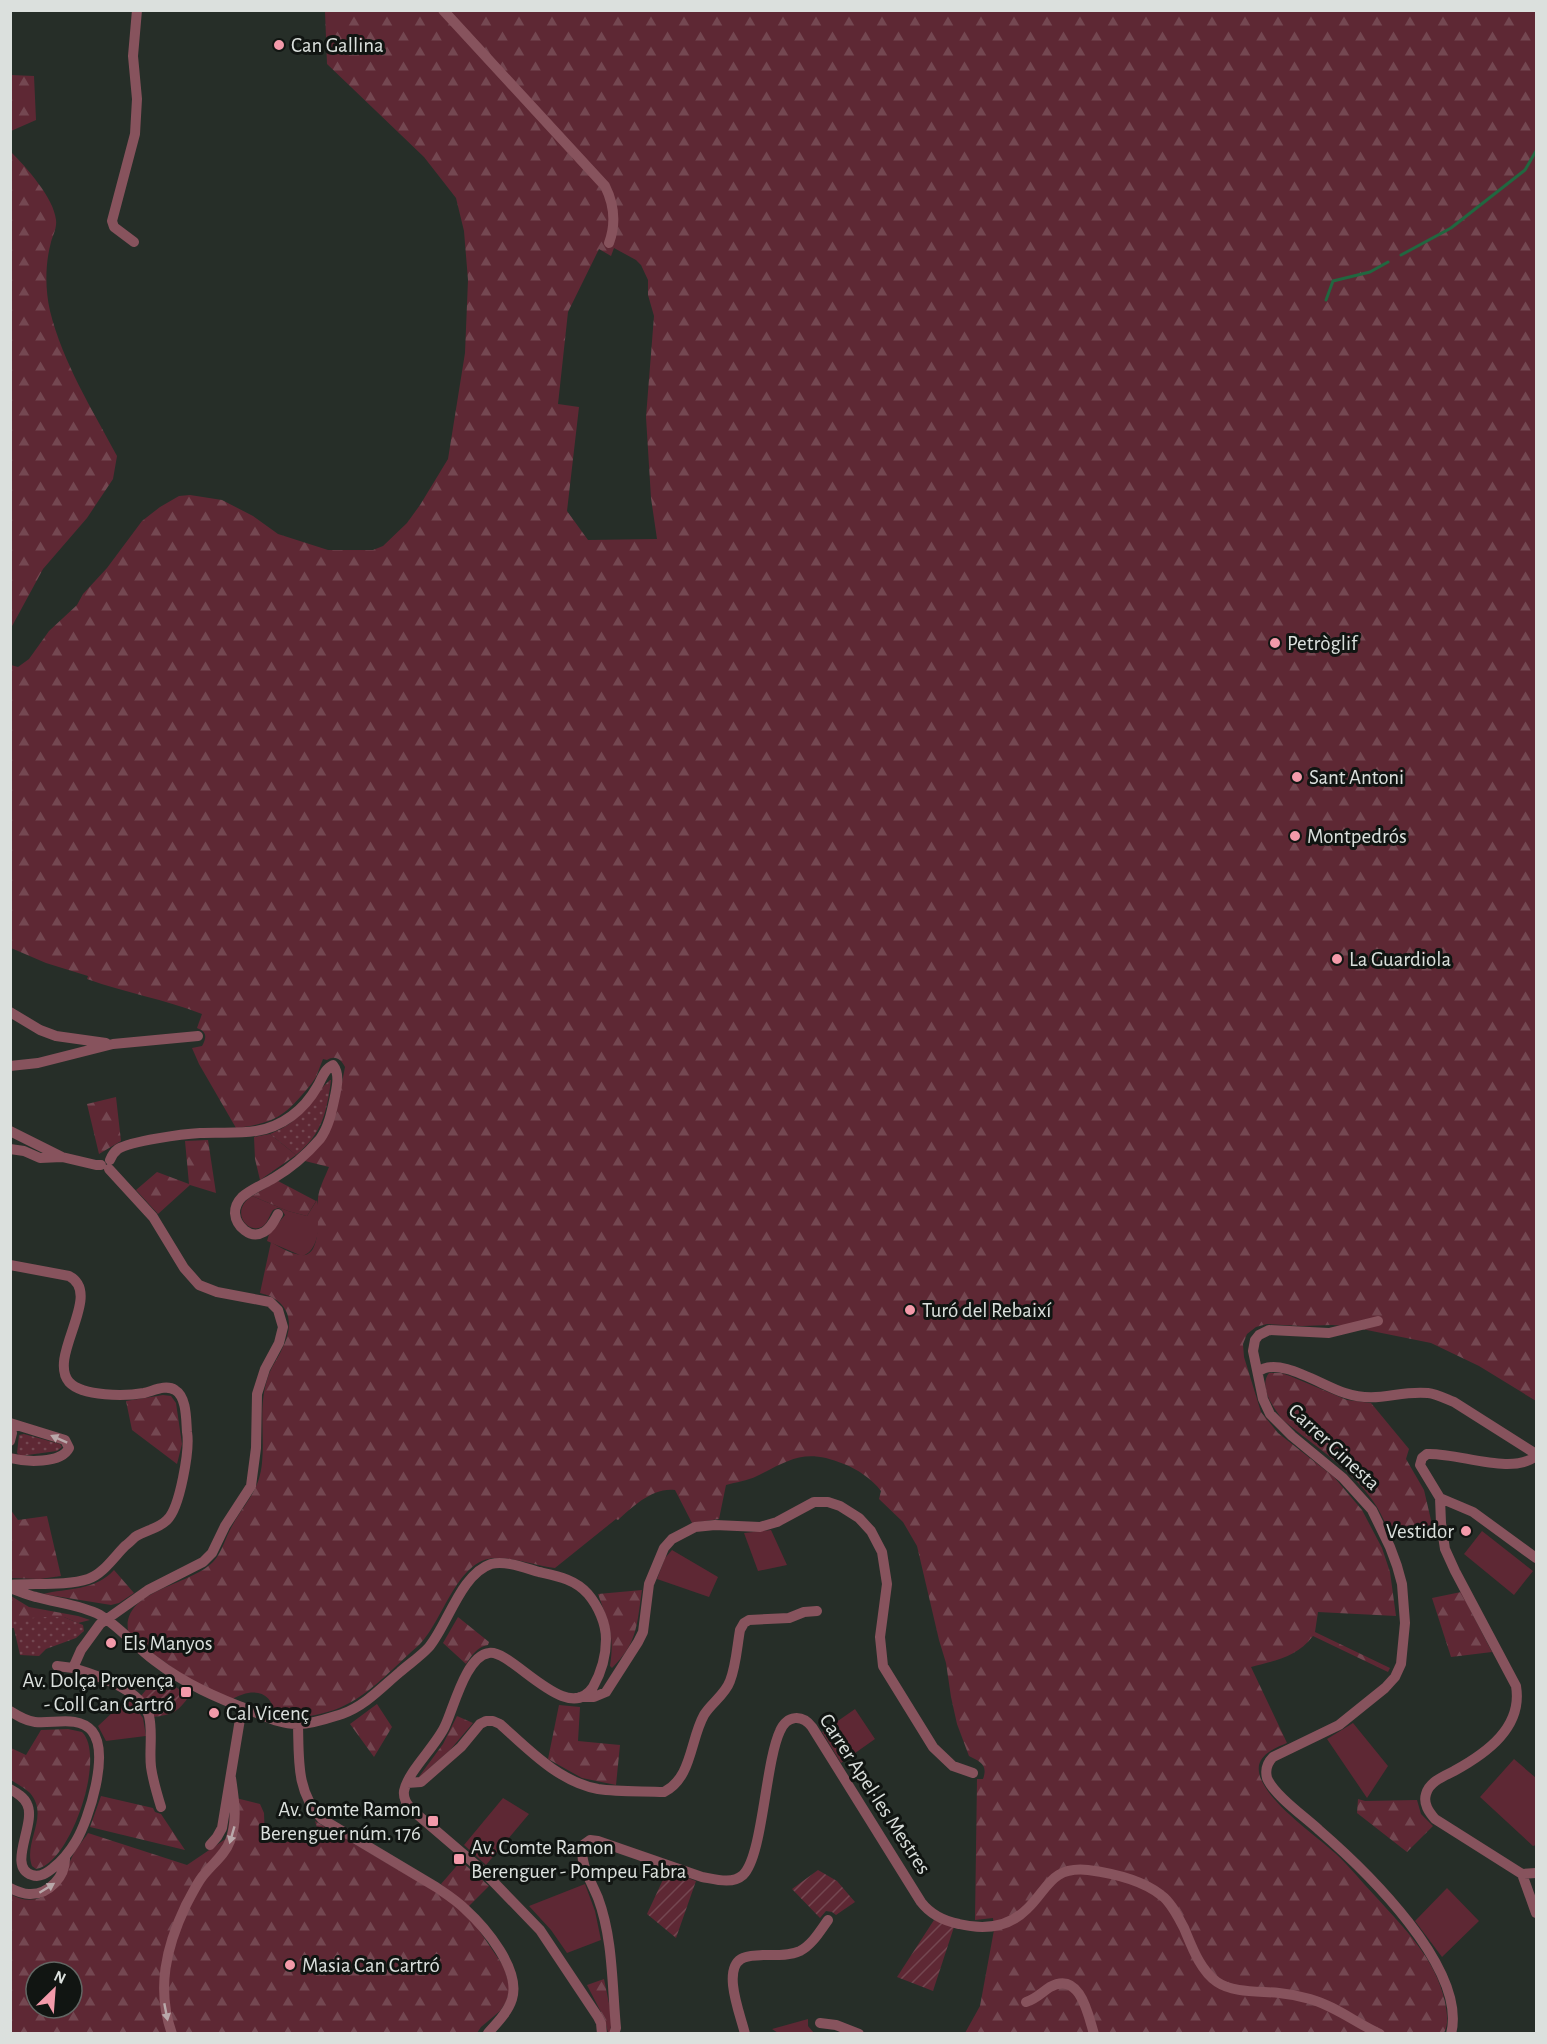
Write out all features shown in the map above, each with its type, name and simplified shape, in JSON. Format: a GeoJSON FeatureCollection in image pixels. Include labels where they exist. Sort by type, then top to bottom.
{"type":"FeatureCollection","features":[{"type":"Feature","properties":{"kind":"street"},"geometry":{"type":"LineString","coordinates":[[134,242],[114,227],[112,221],[135,134],[137,99],[133,56],[137,10]]}},
{"type":"Feature","properties":{"kind":"street"},"geometry":{"type":"LineString","coordinates":[[443,10],[605,186],[611,199],[613,213],[612,235],[609,243]]}},
{"type":"Feature","properties":{"kind":"street"},"geometry":{"type":"LineString","coordinates":[[10,1012],[40,1030],[56,1036],[112,1044]]}},
{"type":"Feature","properties":{"kind":"street"},"geometry":{"type":"LineString","coordinates":[[10,1066],[38,1063],[112,1044],[198,1036]]}},
{"type":"Feature","properties":{"kind":"street"},"geometry":{"type":"LineString","coordinates":[[106,1164],[112,1154],[119,1149],[157,1139],[200,1133],[243,1133],[279,1126],[299,1110],[310,1097],[327,1068],[333,1065],[337,1073],[337,1080],[332,1109],[324,1133],[290,1168],[244,1195],[235,1209],[239,1226],[251,1234],[266,1231],[278,1214]]}},
{"type":"Feature","properties":{"kind":"street"},"geometry":{"type":"LineString","coordinates":[[10,1131],[62,1157]]}},
{"type":"Feature","properties":{"kind":"street"},"geometry":{"type":"LineString","coordinates":[[10,1149],[24,1151],[40,1158],[62,1157],[106,1164],[153,1217],[184,1268],[199,1285],[270,1302],[278,1310],[283,1327],[279,1343],[265,1369],[256,1394],[255,1465],[248,1494],[230,1518],[208,1558],[147,1590],[106,1620],[89,1638],[73,1668]]}},
{"type":"Feature","properties":{"kind":"street"},"geometry":{"type":"LineString","coordinates":[[10,1265],[69,1276],[79,1286],[80,1298],[64,1363],[69,1382],[86,1391],[100,1393],[129,1394],[174,1389],[183,1402],[189,1441],[178,1501],[167,1520],[160,1526],[135,1537],[90,1579],[10,1586]]}},
{"type":"Feature","properties":{"kind":"street","name":"Carrer Ginesta"},"geometry":{"type":"LineString","coordinates":[[1378,1321],[1329,1333],[1276,1330],[1265,1332],[1259,1335],[1253,1345],[1263,1399],[1270,1414],[1292,1436],[1351,1486],[1372,1510],[1400,1574],[1405,1623],[1401,1664],[1390,1683],[1339,1725],[1272,1757],[1266,1767],[1268,1779],[1279,1794],[1362,1870],[1421,1938],[1446,1984],[1453,2017],[1451,2034]]}},
{"type":"Feature","properties":{"kind":"street"},"geometry":{"type":"LineString","coordinates":[[1258,1372],[1264,1367],[1284,1368],[1359,1398],[1376,1399],[1422,1393],[1440,1396],[1454,1402],[1536,1455],[1530,1461],[1515,1464],[1427,1454],[1422,1458],[1420,1465],[1440,1498],[1445,1549],[1516,1686],[1518,1702],[1511,1722],[1498,1739],[1486,1751],[1432,1784],[1426,1792],[1425,1802],[1428,1811],[1436,1819],[1522,1874],[1536,1873]]}},
{"type":"Feature","properties":{"kind":"street"},"geometry":{"type":"LineString","coordinates":[[10,1441],[12,1433],[10,1424],[65,1440],[69,1448],[61,1456],[32,1462],[10,1458]]}},
{"type":"Feature","properties":{"kind":"street"},"geometry":{"type":"LineString","coordinates":[[1440,1498],[1473,1512],[1536,1558]]}},
{"type":"Feature","properties":{"kind":"street"},"geometry":{"type":"LineString","coordinates":[[602,2034],[601,2023],[549,1941],[482,1870],[412,1810],[405,1799],[407,1783],[440,1736],[459,1689],[481,1655],[490,1652],[499,1654],[547,1688],[563,1696],[594,1697],[606,1692],[643,1632],[649,1584],[664,1548],[672,1539],[694,1527],[715,1525],[760,1527],[777,1522],[814,1502],[828,1503],[840,1506],[859,1518],[882,1552],[887,1584],[880,1651],[886,1673],[939,1754],[953,1766],[973,1773]]}},
{"type":"Feature","properties":{"kind":"street"},"geometry":{"type":"LineString","coordinates":[[10,1586],[35,1597],[96,1613],[182,1681],[242,1707],[298,1725],[354,1709],[373,1695],[429,1647],[472,1577],[489,1565],[499,1563],[575,1582],[597,1607],[606,1632],[605,1652],[597,1679],[588,1693],[580,1697]]}},
{"type":"Feature","properties":{"kind":"street"},"geometry":{"type":"LineString","coordinates":[[407,1783],[421,1782],[461,1747],[480,1724],[493,1721],[500,1724],[539,1759],[570,1779],[597,1789],[664,1792],[678,1781],[704,1715],[730,1681],[740,1630],[744,1623],[789,1618],[804,1612],[817,1611]]}},
{"type":"Feature","properties":{"kind":"street"},"geometry":{"type":"LineString","coordinates":[[57,1666],[73,1668],[120,1686],[138,1699],[144,1707],[149,1715],[151,1766],[161,1807]]}},
{"type":"Feature","properties":{"kind":"street"},"geometry":{"type":"LineString","coordinates":[[210,1845],[222,1828],[242,1707]]}},
{"type":"Feature","properties":{"kind":"street"},"geometry":{"type":"LineString","coordinates":[[10,1711],[23,1719],[34,1722],[69,1721],[82,1724],[91,1730],[98,1741],[98,1771],[78,1839],[65,1857],[41,1876],[33,1876],[26,1872],[16,1857],[31,1816],[27,1803],[10,1789]]}},
{"type":"Feature","properties":{"kind":"street","name":"Carrer Apel·les Mestres"},"geometry":{"type":"LineString","coordinates":[[614,2034],[616,2028],[606,1927],[599,1900],[583,1862],[581,1854],[583,1845],[590,1840],[598,1841],[702,1877],[734,1880],[742,1876],[752,1859],[767,1782],[780,1731],[794,1718],[800,1717],[812,1727],[926,1909],[945,1921],[984,1929],[997,1926],[1020,1915],[1047,1883],[1061,1874],[1075,1870],[1088,1870],[1134,1881],[1162,1896],[1177,1915],[1197,1957],[1211,1977],[1221,1984],[1238,1989],[1293,1994],[1313,2000],[1331,2007],[1380,2034]]}},
{"type":"Feature","properties":{"kind":"street"},"geometry":{"type":"LineString","coordinates":[[298,1725],[300,1773],[306,1799],[311,1809],[329,1824],[453,1899],[466,1909],[500,1952],[512,1974],[513,1998],[508,2010],[488,2033]]}},
{"type":"Feature","properties":{"kind":"street"},"geometry":{"type":"LineString","coordinates":[[172,2034],[165,2011],[163,1984],[165,1962],[180,1917],[200,1879],[225,1851],[231,1840],[235,1820],[231,1778]]}},
{"type":"Feature","properties":{"kind":"street"},"geometry":{"type":"LineString","coordinates":[[10,1888],[29,1894],[46,1891],[64,1869],[65,1857]]}},
{"type":"Feature","properties":{"kind":"street"},"geometry":{"type":"LineString","coordinates":[[1522,1874],[1536,1913]]}},
{"type":"Feature","properties":{"kind":"street"},"geometry":{"type":"LineString","coordinates":[[745,2034],[733,1989],[732,1974],[736,1963],[745,1957],[793,1953],[802,1950],[828,1920]]}},
{"type":"Feature","properties":{"kind":"street"},"geometry":{"type":"LineString","coordinates":[[1026,2002],[1055,1985],[1069,1984],[1080,1995],[1094,2034]]}},
{"type":"Feature","properties":{"kind":"street"},"geometry":{"type":"LineString","coordinates":[[819,2023],[836,2025],[859,2034]]}},
{"type":"Feature","properties":{"kind":"green space"},"geometry":{"type":"Polygon","coordinates":[[[325,11],[1536,11],[1536,1401],[1479,1366],[1431,1343],[1347,1326],[1267,1324],[1256,1327],[1247,1334],[1243,1344],[1244,1357],[1261,1412],[1278,1433],[1334,1477],[1362,1510],[1382,1548],[1390,1572],[1396,1616],[1318,1612],[1315,1632],[1390,1668],[1388,1672],[1313,1636],[1293,1654],[1251,1667],[1287,1743],[1263,1757],[1259,1765],[1260,1776],[1276,1801],[1340,1858],[1418,1945],[1441,1986],[1447,2014],[1447,2026],[1444,2033],[965,2033],[980,2006],[994,1930],[993,1918],[975,1920],[977,1779],[983,1779],[985,1770],[980,1762],[969,1756],[957,1724],[946,1663],[917,1546],[903,1522],[879,1499],[881,1491],[873,1482],[854,1469],[830,1459],[808,1456],[799,1458],[753,1478],[726,1485],[719,1519],[692,1523],[675,1490],[651,1495],[618,1520],[616,1519],[555,1568],[502,1558],[482,1561],[470,1569],[461,1580],[420,1644],[372,1688],[340,1708],[322,1714],[275,1717],[266,1696],[254,1693],[246,1693],[231,1700],[195,1684],[147,1649],[128,1631],[129,1616],[137,1605],[163,1588],[194,1575],[217,1557],[258,1482],[263,1452],[262,1409],[265,1388],[269,1373],[289,1330],[289,1321],[283,1307],[270,1296],[260,1293],[271,1242],[289,1252],[301,1255],[308,1254],[313,1249],[318,1222],[318,1198],[329,1167],[305,1161],[336,1113],[345,1067],[338,1059],[323,1059],[312,1083],[280,1116],[262,1123],[236,1128],[192,1048],[202,1046],[205,1040],[204,1033],[197,1028],[202,1014],[87,979],[88,976],[46,963],[11,948],[11,665],[18,667],[29,659],[49,631],[77,605],[83,594],[107,568],[142,521],[179,496],[190,495],[222,500],[253,516],[278,534],[328,550],[373,550],[383,546],[407,523],[448,459],[465,353],[468,280],[464,231],[456,198],[424,157],[327,64],[325,11]],[[614,248],[611,256],[599,249],[568,312],[558,404],[579,407],[567,511],[588,540],[657,539],[651,498],[646,417],[654,316],[648,295],[648,280],[636,260],[614,248]]]}},
{"type":"Feature","properties":{"kind":"green space"},"geometry":{"type":"Polygon","coordinates":[[[11,75],[34,76],[36,120],[11,131],[11,75]]]}},
{"type":"Feature","properties":{"kind":"green space"},"geometry":{"type":"Polygon","coordinates":[[[11,152],[38,183],[54,211],[56,226],[49,250],[47,268],[47,294],[50,311],[70,367],[117,456],[113,479],[87,518],[43,569],[11,628],[11,152]]]}},
{"type":"Feature","properties":{"kind":"green space"},"geometry":{"type":"Polygon","coordinates":[[[330,1080],[328,1102],[322,1122],[312,1139],[296,1155],[270,1134],[282,1129],[298,1117],[330,1080]]]}},
{"type":"Feature","properties":{"kind":"green space"},"geometry":{"type":"Polygon","coordinates":[[[116,1097],[121,1141],[99,1154],[87,1104],[116,1097]]]}},
{"type":"Feature","properties":{"kind":"green space"},"geometry":{"type":"Polygon","coordinates":[[[270,1134],[296,1155],[260,1180],[255,1159],[254,1137],[270,1134]]]}},
{"type":"Feature","properties":{"kind":"green space"},"geometry":{"type":"Polygon","coordinates":[[[208,1140],[216,1193],[190,1185],[158,1214],[136,1190],[157,1172],[189,1184],[185,1141],[208,1140]]]}},
{"type":"Feature","properties":{"kind":"green space"},"geometry":{"type":"Polygon","coordinates":[[[278,1181],[316,1201],[307,1216],[252,1196],[278,1181]]]}},
{"type":"Feature","properties":{"kind":"green space"},"geometry":{"type":"Polygon","coordinates":[[[252,1196],[307,1216],[317,1200],[318,1232],[313,1247],[308,1253],[302,1256],[267,1241],[269,1234],[285,1215],[281,1209],[273,1210],[261,1227],[255,1228],[244,1222],[241,1210],[252,1196]]]}},
{"type":"Feature","properties":{"kind":"green space"},"geometry":{"type":"Polygon","coordinates":[[[1269,1373],[1290,1376],[1347,1400],[1371,1403],[1409,1449],[1406,1459],[1424,1490],[1434,1533],[1393,1538],[1376,1505],[1364,1489],[1279,1415],[1266,1391],[1266,1379],[1269,1373]]]}},
{"type":"Feature","properties":{"kind":"green space"},"geometry":{"type":"Polygon","coordinates":[[[163,1395],[171,1396],[176,1403],[182,1444],[177,1464],[132,1430],[126,1401],[163,1395]]]}},
{"type":"Feature","properties":{"kind":"green space"},"geometry":{"type":"Polygon","coordinates":[[[24,1434],[60,1444],[62,1447],[57,1451],[20,1456],[17,1453],[19,1435],[24,1434]]]}},
{"type":"Feature","properties":{"kind":"green space"},"geometry":{"type":"Polygon","coordinates":[[[10,1509],[18,1520],[47,1516],[61,1576],[40,1579],[11,1578],[10,1509]]]}},
{"type":"Feature","properties":{"kind":"green space"},"geometry":{"type":"Polygon","coordinates":[[[771,1530],[787,1565],[758,1571],[744,1533],[771,1530]]]}},
{"type":"Feature","properties":{"kind":"green space"},"geometry":{"type":"Polygon","coordinates":[[[1482,1531],[1533,1571],[1514,1595],[1464,1554],[1482,1531]]]}},
{"type":"Feature","properties":{"kind":"green space"},"geometry":{"type":"Polygon","coordinates":[[[672,1550],[718,1577],[709,1597],[657,1579],[665,1558],[672,1550]]]}},
{"type":"Feature","properties":{"kind":"green space"},"geometry":{"type":"Polygon","coordinates":[[[114,1570],[134,1593],[119,1603],[111,1605],[43,1594],[90,1585],[114,1570]]]}},
{"type":"Feature","properties":{"kind":"green space"},"geometry":{"type":"Polygon","coordinates":[[[642,1590],[632,1641],[621,1659],[612,1668],[610,1666],[612,1645],[610,1628],[598,1594],[642,1590]]]}},
{"type":"Feature","properties":{"kind":"green space"},"geometry":{"type":"Polygon","coordinates":[[[1461,1592],[1492,1652],[1451,1657],[1432,1598],[1461,1592]]]}},
{"type":"Feature","properties":{"kind":"green space"},"geometry":{"type":"Polygon","coordinates":[[[11,1596],[29,1607],[90,1620],[78,1623],[64,1617],[13,1621],[14,1628],[11,1628],[11,1596]]]}},
{"type":"Feature","properties":{"kind":"green space"},"geometry":{"type":"Polygon","coordinates":[[[64,1617],[83,1625],[84,1631],[76,1638],[46,1649],[39,1656],[20,1655],[12,1620],[64,1617]]]}},
{"type":"Feature","properties":{"kind":"green space"},"geometry":{"type":"Polygon","coordinates":[[[458,1617],[489,1642],[488,1645],[475,1652],[466,1664],[443,1643],[458,1617]]]}},
{"type":"Feature","properties":{"kind":"green space"},"geometry":{"type":"Polygon","coordinates":[[[158,1675],[189,1696],[175,1711],[153,1717],[141,1696],[158,1675]]]}},
{"type":"Feature","properties":{"kind":"green space"},"geometry":{"type":"Polygon","coordinates":[[[128,1698],[143,1718],[146,1736],[106,1741],[98,1726],[128,1698]]]}},
{"type":"Feature","properties":{"kind":"green space"},"geometry":{"type":"Polygon","coordinates":[[[377,1704],[392,1727],[374,1757],[350,1724],[377,1704]]]}},
{"type":"Feature","properties":{"kind":"green space"},"geometry":{"type":"Polygon","coordinates":[[[559,1705],[580,1707],[578,1741],[620,1745],[616,1785],[582,1778],[548,1759],[559,1705]]]}},
{"type":"Feature","properties":{"kind":"green space"},"geometry":{"type":"Polygon","coordinates":[[[855,1709],[875,1739],[841,1763],[822,1732],[855,1709]]]}},
{"type":"Feature","properties":{"kind":"green space"},"geometry":{"type":"Polygon","coordinates":[[[457,1716],[473,1723],[450,1750],[418,1778],[443,1744],[457,1716]]]}},
{"type":"Feature","properties":{"kind":"green space"},"geometry":{"type":"Polygon","coordinates":[[[1353,1723],[1388,1766],[1367,1798],[1327,1739],[1353,1723]]]}},
{"type":"Feature","properties":{"kind":"green space"},"geometry":{"type":"Polygon","coordinates":[[[68,1729],[82,1732],[89,1745],[90,1763],[87,1785],[81,1808],[61,1849],[49,1863],[36,1869],[32,1866],[30,1857],[37,1811],[30,1793],[11,1780],[11,1748],[26,1755],[41,1730],[68,1729]]]}},
{"type":"Feature","properties":{"kind":"green space"},"geometry":{"type":"Polygon","coordinates":[[[1514,1759],[1536,1778],[1536,1845],[1533,1846],[1480,1797],[1514,1759]]]}},
{"type":"Feature","properties":{"kind":"green space"},"geometry":{"type":"Polygon","coordinates":[[[101,1796],[153,1808],[155,1812],[161,1814],[185,1850],[90,1827],[101,1796]]]}},
{"type":"Feature","properties":{"kind":"green space"},"geometry":{"type":"Polygon","coordinates":[[[232,1797],[260,1804],[264,1813],[265,1842],[284,1843],[318,1831],[315,1821],[450,1900],[472,1920],[504,1967],[510,1988],[506,2002],[477,2033],[11,2033],[10,1894],[27,1900],[42,1897],[48,1893],[65,1874],[74,1854],[88,1833],[187,1865],[227,1838],[232,1797]]]}},
{"type":"Feature","properties":{"kind":"green space"},"geometry":{"type":"Polygon","coordinates":[[[503,1798],[529,1814],[486,1865],[464,1845],[503,1798]]]}},
{"type":"Feature","properties":{"kind":"green space"},"geometry":{"type":"Polygon","coordinates":[[[1358,1799],[1365,1801],[1417,1800],[1421,1814],[1433,1826],[1407,1852],[1357,1813],[1358,1799]]]}},
{"type":"Feature","properties":{"kind":"green space"},"geometry":{"type":"Polygon","coordinates":[[[461,1861],[489,1886],[468,1907],[441,1884],[461,1861]]]}},
{"type":"Feature","properties":{"kind":"green space"},"geometry":{"type":"Polygon","coordinates":[[[818,1870],[837,1881],[855,1902],[836,1915],[826,1911],[820,1918],[792,1889],[818,1870]]]}},
{"type":"Feature","properties":{"kind":"green space"},"geometry":{"type":"Polygon","coordinates":[[[667,1871],[696,1881],[676,1938],[647,1914],[667,1871]]]}},
{"type":"Feature","properties":{"kind":"green space"},"geometry":{"type":"Polygon","coordinates":[[[585,1884],[595,1911],[601,1940],[567,1953],[551,1930],[529,1906],[585,1884]]]}},
{"type":"Feature","properties":{"kind":"green space"},"geometry":{"type":"Polygon","coordinates":[[[1447,1888],[1479,1921],[1442,1957],[1415,1921],[1447,1888]]]}},
{"type":"Feature","properties":{"kind":"green space"},"geometry":{"type":"Polygon","coordinates":[[[934,1920],[954,1927],[933,1991],[897,1977],[934,1920]]]}},
{"type":"Feature","properties":{"kind":"green space"},"geometry":{"type":"Polygon","coordinates":[[[604,1979],[612,2018],[610,2033],[608,2033],[605,2020],[587,1985],[604,1979]]]}},
{"type":"Feature","properties":{"kind":"green space"},"geometry":{"type":"Polygon","coordinates":[[[808,2019],[808,2026],[814,2033],[778,2033],[772,2029],[808,2019]]]}},
{"type":"Feature","properties":{"kind":"waterway"},"geometry":{"type":"LineString","coordinates":[[1401,255],[1451,228],[1525,170],[1536,151]]}},
{"type":"Feature","properties":{"kind":"waterway"},"geometry":{"type":"LineString","coordinates":[[1326,300],[1333,281],[1370,272],[1388,262]]}},
{"type":"Feature","properties":{"kind":"place","name":"Can Gallina"},"geometry":{"type":"Point","coordinates":[279,45]}},
{"type":"Feature","properties":{"kind":"place","name":"Petròglif"},"geometry":{"type":"Point","coordinates":[1275,643]}},
{"type":"Feature","properties":{"kind":"place","name":"Sant Antoni"},"geometry":{"type":"Point","coordinates":[1297,777]}},
{"type":"Feature","properties":{"kind":"place","name":"Montpedrós"},"geometry":{"type":"Point","coordinates":[1295,836]}},
{"type":"Feature","properties":{"kind":"place","name":"La Guardiola"},"geometry":{"type":"Point","coordinates":[1337,959]}},
{"type":"Feature","properties":{"kind":"place","name":"Turó del Rebaixí"},"geometry":{"type":"Point","coordinates":[910,1310]}},
{"type":"Feature","properties":{"kind":"place","name":"Vestidor"},"geometry":{"type":"Point","coordinates":[1466,1531]}},
{"type":"Feature","properties":{"kind":"place","name":"Els Manyos"},"geometry":{"type":"Point","coordinates":[111,1643]}},
{"type":"Feature","properties":{"kind":"place","name":"Av. Dolça Provença - Coll Can Cartró"},"geometry":{"type":"Point","coordinates":[186,1692]}},
{"type":"Feature","properties":{"kind":"place","name":"Cal Vicenç"},"geometry":{"type":"Point","coordinates":[214,1713]}},
{"type":"Feature","properties":{"kind":"place","name":"Av. Comte Ramon Berenguer núm. 176"},"geometry":{"type":"Point","coordinates":[433,1821]}},
{"type":"Feature","properties":{"kind":"place","name":"Av. Comte Ramon Berenguer - Pompeu Fabra"},"geometry":{"type":"Point","coordinates":[459,1859]}},
{"type":"Feature","properties":{"kind":"place","name":"Masia Can Cartró"},"geometry":{"type":"Point","coordinates":[290,1965]}}]}
